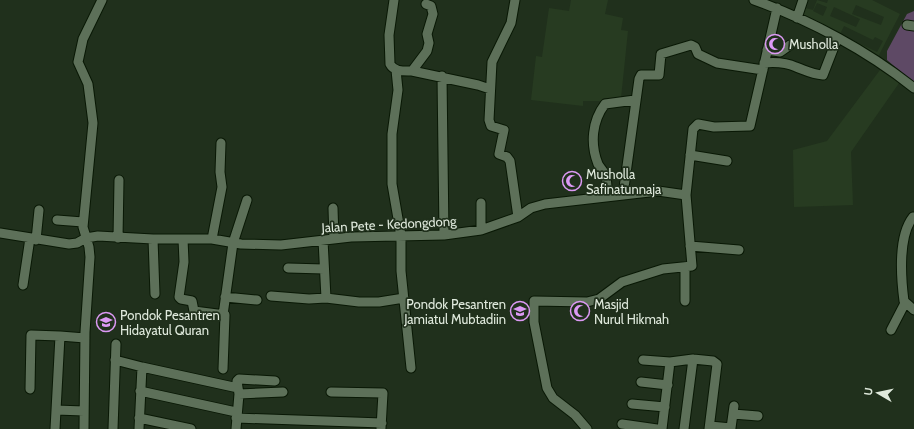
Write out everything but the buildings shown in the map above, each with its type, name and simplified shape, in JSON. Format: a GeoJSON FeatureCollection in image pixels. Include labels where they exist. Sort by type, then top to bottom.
{"type":"FeatureCollection","features":[{"type":"Feature","properties":{"kind":"street"},"geometry":{"type":"LineString","coordinates":[[84,429],[85,338],[90,257],[83,222],[93,123],[88,84],[79,66],[78,57],[83,39],[102,0]]}},
{"type":"Feature","properties":{"kind":"street"},"geometry":{"type":"LineString","coordinates":[[394,0],[389,41],[390,64],[396,70],[442,76],[478,84],[490,89]]}},
{"type":"Feature","properties":{"kind":"street"},"geometry":{"type":"LineString","coordinates":[[515,0],[512,23],[494,56],[490,80],[489,122],[491,126],[504,130],[499,154],[508,157],[510,161],[518,217]]}},
{"type":"Feature","properties":{"kind":"street"},"geometry":{"type":"LineString","coordinates":[[754,0],[776,8],[837,38],[873,58],[914,88]]}},
{"type":"Feature","properties":{"kind":"street"},"geometry":{"type":"LineString","coordinates":[[796,18],[803,0]]}},
{"type":"Feature","properties":{"kind":"street"},"geometry":{"type":"LineString","coordinates":[[412,72],[425,54],[429,43],[427,34],[433,14],[431,6],[426,4]]}},
{"type":"Feature","properties":{"kind":"street"},"geometry":{"type":"LineString","coordinates":[[588,429],[575,414],[553,398],[547,388],[534,322],[534,301],[584,302],[599,299],[622,282],[663,269],[692,266],[686,195],[693,129],[697,125],[728,128],[750,126],[776,8]]}},
{"type":"Feature","properties":{"kind":"street"},"geometry":{"type":"LineString","coordinates":[[623,195],[635,100],[640,76],[657,76],[660,74],[660,54],[687,45],[694,47],[698,54],[717,62],[763,66],[781,62],[796,66],[813,75],[823,75],[837,38]]}},
{"type":"Feature","properties":{"kind":"street"},"geometry":{"type":"LineString","coordinates":[[767,50],[780,52],[790,45]]}},
{"type":"Feature","properties":{"kind":"street"},"geometry":{"type":"LineString","coordinates":[[396,70],[398,90],[392,134],[392,184],[401,236],[401,271],[411,368]]}},
{"type":"Feature","properties":{"kind":"street"},"geometry":{"type":"LineString","coordinates":[[442,76],[444,235]]}},
{"type":"Feature","properties":{"kind":"street"},"geometry":{"type":"LineString","coordinates":[[608,196],[606,175],[597,162],[592,141],[596,123],[601,109],[605,104],[635,100]]}},
{"type":"Feature","properties":{"kind":"street"},"geometry":{"type":"LineString","coordinates":[[212,239],[222,187],[220,172],[221,143]]}},
{"type":"Feature","properties":{"kind":"street"},"geometry":{"type":"LineString","coordinates":[[690,155],[727,161]]}},
{"type":"Feature","properties":{"kind":"street"},"geometry":{"type":"LineString","coordinates":[[118,238],[119,180]]}},
{"type":"Feature","properties":{"kind":"street","name":"Jalan Pete - Kedongdong"},"geometry":{"type":"LineString","coordinates":[[0,233],[69,244],[77,243],[86,238],[118,238],[212,239],[233,243],[281,245],[334,239],[444,235],[481,230],[518,217],[538,206],[658,190],[686,195]]}},
{"type":"Feature","properties":{"kind":"street"},"geometry":{"type":"LineString","coordinates":[[223,369],[225,315],[223,314],[225,297],[233,243],[247,200]]}},
{"type":"Feature","properties":{"kind":"street"},"geometry":{"type":"LineString","coordinates":[[481,203],[481,230]]}},
{"type":"Feature","properties":{"kind":"street"},"geometry":{"type":"LineString","coordinates":[[333,208],[334,239]]}},
{"type":"Feature","properties":{"kind":"street"},"geometry":{"type":"LineString","coordinates":[[23,285],[40,210]]}},
{"type":"Feature","properties":{"kind":"street"},"geometry":{"type":"LineString","coordinates":[[913,217],[906,230],[904,238],[903,299],[905,303],[914,310]]}},
{"type":"Feature","properties":{"kind":"street"},"geometry":{"type":"LineString","coordinates":[[58,220],[83,222]]}},
{"type":"Feature","properties":{"kind":"street"},"geometry":{"type":"LineString","coordinates":[[153,239],[155,294]]}},
{"type":"Feature","properties":{"kind":"street"},"geometry":{"type":"LineString","coordinates":[[183,239],[184,262],[179,298],[192,301],[194,311],[223,314]]}},
{"type":"Feature","properties":{"kind":"street"},"geometry":{"type":"LineString","coordinates":[[323,240],[326,298]]}},
{"type":"Feature","properties":{"kind":"street"},"geometry":{"type":"LineString","coordinates":[[690,246],[739,250]]}},
{"type":"Feature","properties":{"kind":"street"},"geometry":{"type":"LineString","coordinates":[[685,267],[685,301]]}},
{"type":"Feature","properties":{"kind":"street"},"geometry":{"type":"LineString","coordinates":[[288,268],[324,269]]}},
{"type":"Feature","properties":{"kind":"street"},"geometry":{"type":"LineString","coordinates":[[270,296],[309,299],[326,298],[359,302],[379,302],[404,298]]}},
{"type":"Feature","properties":{"kind":"street"},"geometry":{"type":"LineString","coordinates":[[225,297],[257,300]]}},
{"type":"Feature","properties":{"kind":"street"},"geometry":{"type":"LineString","coordinates":[[891,330],[905,303]]}},
{"type":"Feature","properties":{"kind":"street"},"geometry":{"type":"LineString","coordinates":[[30,389],[31,334],[85,338]]}},
{"type":"Feature","properties":{"kind":"street"},"geometry":{"type":"LineString","coordinates":[[56,429],[60,336]]}},
{"type":"Feature","properties":{"kind":"street"},"geometry":{"type":"LineString","coordinates":[[113,429],[116,344]]}},
{"type":"Feature","properties":{"kind":"street"},"geometry":{"type":"LineString","coordinates":[[684,429],[693,359]]}},
{"type":"Feature","properties":{"kind":"street"},"geometry":{"type":"LineString","coordinates":[[642,360],[670,362],[693,359],[713,361],[717,364],[709,427],[730,429],[733,410],[758,416]]}},
{"type":"Feature","properties":{"kind":"street"},"geometry":{"type":"LineString","coordinates":[[115,360],[238,391],[283,392]]}},
{"type":"Feature","properties":{"kind":"street"},"geometry":{"type":"LineString","coordinates":[[662,429],[670,362]]}},
{"type":"Feature","properties":{"kind":"street"},"geometry":{"type":"LineString","coordinates":[[139,429],[142,367]]}},
{"type":"Feature","properties":{"kind":"street"},"geometry":{"type":"LineString","coordinates":[[236,429],[238,391],[237,381],[241,378],[275,381]]}},
{"type":"Feature","properties":{"kind":"street"},"geometry":{"type":"LineString","coordinates":[[641,382],[668,385]]}},
{"type":"Feature","properties":{"kind":"street"},"geometry":{"type":"LineString","coordinates":[[140,392],[236,415],[306,425],[382,426],[382,393],[331,392]]}},
{"type":"Feature","properties":{"kind":"street"},"geometry":{"type":"LineString","coordinates":[[632,404],[665,406]]}},
{"type":"Feature","properties":{"kind":"street"},"geometry":{"type":"LineString","coordinates":[[56,410],[84,411]]}},
{"type":"Feature","properties":{"kind":"street"},"geometry":{"type":"LineString","coordinates":[[139,418],[190,429]]}},
{"type":"Feature","properties":{"kind":"street"},"geometry":{"type":"LineString","coordinates":[[622,424],[658,429]]}},
{"type":"Feature","properties":{"kind":"shaded area"},"geometry":{"type":"Polygon","coordinates":[[[571,0],[608,0],[605,14],[623,18],[621,30],[628,31],[621,98],[603,98],[602,101],[583,101],[583,106],[531,100],[536,56],[542,57],[549,8],[569,11],[571,0]]]}},
{"type":"Feature","properties":{"kind":"shaded area"},"geometry":{"type":"Polygon","coordinates":[[[805,0],[808,0],[805,8],[813,10],[817,0],[827,3],[828,0],[872,0],[900,14],[878,57],[799,16],[805,0]],[[817,3],[813,11],[823,16],[827,7],[817,3]],[[856,5],[852,14],[881,25],[884,17],[856,5]],[[834,7],[830,16],[856,27],[860,19],[834,7]],[[844,26],[840,34],[877,52],[883,41],[875,37],[873,40],[844,26]]]}},
{"type":"Feature","properties":{"kind":"shaded area"},"geometry":{"type":"Polygon","coordinates":[[[914,11],[914,83],[887,60],[887,51],[907,14],[914,11]]]}},
{"type":"Feature","properties":{"kind":"shaded area"},"geometry":{"type":"Polygon","coordinates":[[[886,62],[904,76],[851,152],[853,205],[794,207],[793,150],[827,141],[886,62]]]}},
{"type":"Feature","properties":{"kind":"place","name":"Musholla"},"geometry":{"type":"Point","coordinates":[775,44]}},
{"type":"Feature","properties":{"kind":"place","name":"Musholla Safinatunnaja"},"geometry":{"type":"Point","coordinates":[572,181]}},
{"type":"Feature","properties":{"kind":"place","name":"Pondok Pesantren Jamiatul Mubtadiin"},"geometry":{"type":"Point","coordinates":[520,311]}},
{"type":"Feature","properties":{"kind":"place","name":"Masjid Nurul Hikmah"},"geometry":{"type":"Point","coordinates":[580,311]}},
{"type":"Feature","properties":{"kind":"place","name":"Pondok Pesantren Hidayatul Quran"},"geometry":{"type":"Point","coordinates":[106,322]}}]}
